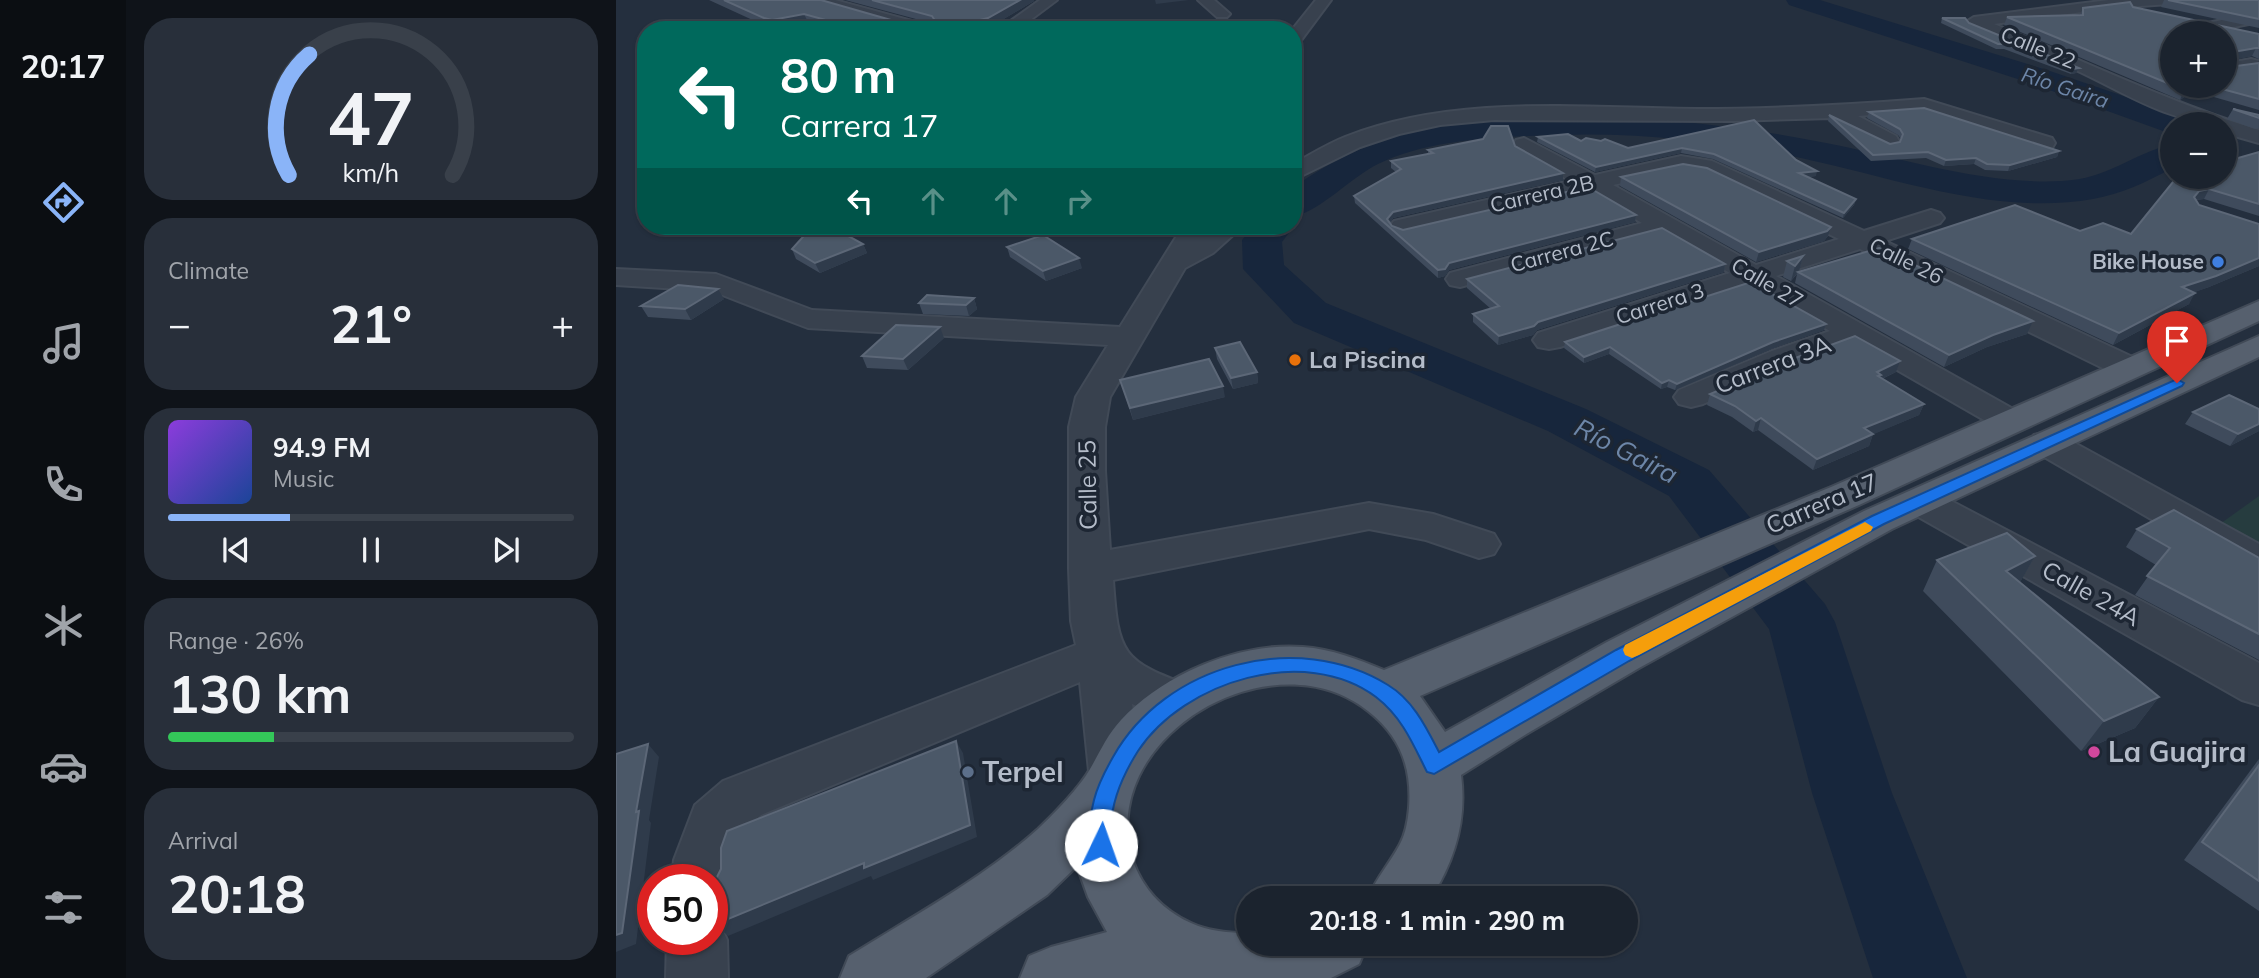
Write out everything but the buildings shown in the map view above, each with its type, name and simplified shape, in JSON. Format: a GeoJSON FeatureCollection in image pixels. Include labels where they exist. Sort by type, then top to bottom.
{"type":"FeatureCollection","features":[{"type":"Feature","properties":{"kind":"main road","name":"Carrera 17"},"geometry":{"type":"LineString","coordinates":[[1434,765],[1623,655],[1861,508],[2010,421],[2259,310]]}},
{"type":"Feature","properties":{"kind":"main road","name":"Carrera 17"},"geometry":{"type":"LineString","coordinates":[[1383,691],[1578,606],[1861,508],[1922,502],[2259,345]]}},
{"type":"Feature","properties":{"kind":"main road"},"geometry":{"type":"LineString","coordinates":[[871,978],[1027,876],[1061,844],[1111,779],[1131,744],[1152,721],[1176,701],[1217,679],[1260,667],[1293,665],[1346,673],[1383,691],[1415,723],[1434,765],[1437,810],[1424,857],[1405,886]]}},
{"type":"Feature","properties":{"kind":"main road"},"geometry":{"type":"LineString","coordinates":[[1111,779],[1100,825],[1101,851],[1102,864],[1117,901],[1144,933],[1217,967]]}},
{"type":"Feature","properties":{"kind":"main road"},"geometry":{"type":"LineString","coordinates":[[1051,978],[1130,956],[1217,967],[1294,961],[1306,956]]}},
{"type":"Feature","properties":{"kind":"street"},"geometry":{"type":"LineString","coordinates":[[818,0],[895,21]]}},
{"type":"Feature","properties":{"kind":"street"},"geometry":{"type":"LineString","coordinates":[[1019,21],[1050,0]]}},
{"type":"Feature","properties":{"kind":"street"},"geometry":{"type":"LineString","coordinates":[[1205,0],[1223,14]]}},
{"type":"Feature","properties":{"kind":"street"},"geometry":{"type":"LineString","coordinates":[[1302,28],[1324,0]]}},
{"type":"Feature","properties":{"kind":"street"},"geometry":{"type":"LineString","coordinates":[[2092,0],[2166,8]]}},
{"type":"Feature","properties":{"kind":"street","name":"Calle 22"},"geometry":{"type":"LineString","coordinates":[[2112,4],[1974,22],[2092,70],[2159,103],[2205,112]]}},
{"type":"Feature","properties":{"kind":"street"},"geometry":{"type":"LineString","coordinates":[[2248,34],[2208,25],[2259,17]]}},
{"type":"Feature","properties":{"kind":"street"},"geometry":{"type":"LineString","coordinates":[[2237,66],[2250,64],[2259,66]]}},
{"type":"Feature","properties":{"kind":"street"},"geometry":{"type":"LineString","coordinates":[[2160,83],[2149,86],[2160,90]]}},
{"type":"Feature","properties":{"kind":"street"},"geometry":{"type":"LineString","coordinates":[[2180,98],[2216,112]]}},
{"type":"Feature","properties":{"kind":"street"},"geometry":{"type":"LineString","coordinates":[[1302,168],[1352,142],[1440,119],[1494,114],[1675,116],[1835,112],[1924,105],[2043,143]]}},
{"type":"Feature","properties":{"kind":"street"},"geometry":{"type":"LineString","coordinates":[[1835,112],[1888,141]]}},
{"type":"Feature","properties":{"kind":"street"},"geometry":{"type":"LineString","coordinates":[[2237,117],[2259,119]]}},
{"type":"Feature","properties":{"kind":"street","name":"Calle 22"},"geometry":{"type":"LineString","coordinates":[[2237,123],[2259,137]]}},
{"type":"Feature","properties":{"kind":"street","name":"Calle 27"},"geometry":{"type":"LineString","coordinates":[[1524,145],[2010,421]]}},
{"type":"Feature","properties":{"kind":"street","name":"Carrera 2B"},"geometry":{"type":"LineString","coordinates":[[1403,226],[1681,163]]}},
{"type":"Feature","properties":{"kind":"street","name":"Calle 26"},"geometry":{"type":"LineString","coordinates":[[1681,163],[1712,168],[2129,368]]}},
{"type":"Feature","properties":{"kind":"street","name":"Carrera 3"},"geometry":{"type":"LineString","coordinates":[[1549,340],[1931,218]]}},
{"type":"Feature","properties":{"kind":"street","name":"Carrera 2C"},"geometry":{"type":"LineString","coordinates":[[1460,279],[1664,225]]}},
{"type":"Feature","properties":{"kind":"street","name":"Calle 25"},"geometry":{"type":"LineString","coordinates":[[1111,779],[1101,653],[1093,621],[1087,427],[1093,397],[1191,235]]}},
{"type":"Feature","properties":{"kind":"street"},"geometry":{"type":"LineString","coordinates":[[1176,261],[1204,247],[1219,235]]}},
{"type":"Feature","properties":{"kind":"street"},"geometry":{"type":"LineString","coordinates":[[616,278],[716,283],[808,319],[1127,337]]}},
{"type":"Feature","properties":{"kind":"street","name":"Carrera 3A"},"geometry":{"type":"LineString","coordinates":[[1691,397],[1783,358],[1854,333]]}},
{"type":"Feature","properties":{"kind":"street"},"geometry":{"type":"LineString","coordinates":[[2047,443],[2259,563]]}},
{"type":"Feature","properties":{"kind":"street","name":"Calle 24A"},"geometry":{"type":"LineString","coordinates":[[1922,502],[2259,686]]}},
{"type":"Feature","properties":{"kind":"street"},"geometry":{"type":"LineString","coordinates":[[1090,569],[1369,516],[1433,528],[1479,544]]}},
{"type":"Feature","properties":{"kind":"street"},"geometry":{"type":"LineString","coordinates":[[702,864],[714,823],[742,798],[1101,653],[1131,684],[1176,701]]}},
{"type":"Feature","properties":{"kind":"street"},"geometry":{"type":"LineString","coordinates":[[697,955],[697,978]]}},
{"type":"Feature","properties":{"kind":"green space"},"geometry":{"type":"Polygon","coordinates":[[[2259,496],[2259,553],[2213,529],[2259,496]]]}},
{"type":"Feature","properties":{"kind":"waterway","name":"Río Gaira"},"geometry":{"type":"LineString","coordinates":[[1797,0],[2040,77],[2160,119]]}},
{"type":"Feature","properties":{"kind":"waterway","name":"Río Gaira"},"geometry":{"type":"LineString","coordinates":[[1302,199],[1344,169],[1389,148],[1465,133],[1556,125],[1648,127],[1739,137],[1828,153],[1961,183],[2030,192],[2063,192],[2103,186],[2160,161]]}},
{"type":"Feature","properties":{"kind":"waterway","name":"Río Gaira"},"geometry":{"type":"LineString","coordinates":[[1267,235],[1262,240],[1264,269],[1310,313],[1567,420],[1689,483],[1801,622],[1852,793],[1920,978]]}},
{"type":"Feature","properties":{"kind":"slow traffic"},"geometry":{"type":"LineString","coordinates":[[1632,650],[1865,527]]}},
{"type":"Feature","properties":{"kind":"place","name":"Bike House"},"geometry":{"type":"Point","coordinates":[2218,262]}},
{"type":"Feature","properties":{"kind":"place","name":"La Piscina"},"geometry":{"type":"Point","coordinates":[1295,360]}},
{"type":"Feature","properties":{"kind":"place","name":"La Guajira"},"geometry":{"type":"Point","coordinates":[2094,752]}},
{"type":"Feature","properties":{"kind":"place","name":"Terpel"},"geometry":{"type":"Point","coordinates":[968,772]}},
{"type":"Feature","properties":{"kind":"route"},"geometry":{"type":"LineString","coordinates":[[1101,845],[1100,825],[1108,787],[1131,744],[1152,721],[1176,701],[1217,679],[1260,667],[1304,665],[1346,673],[1383,691],[1415,723],[1434,765],[1623,655],[1878,520],[2177,383]]}}]}
